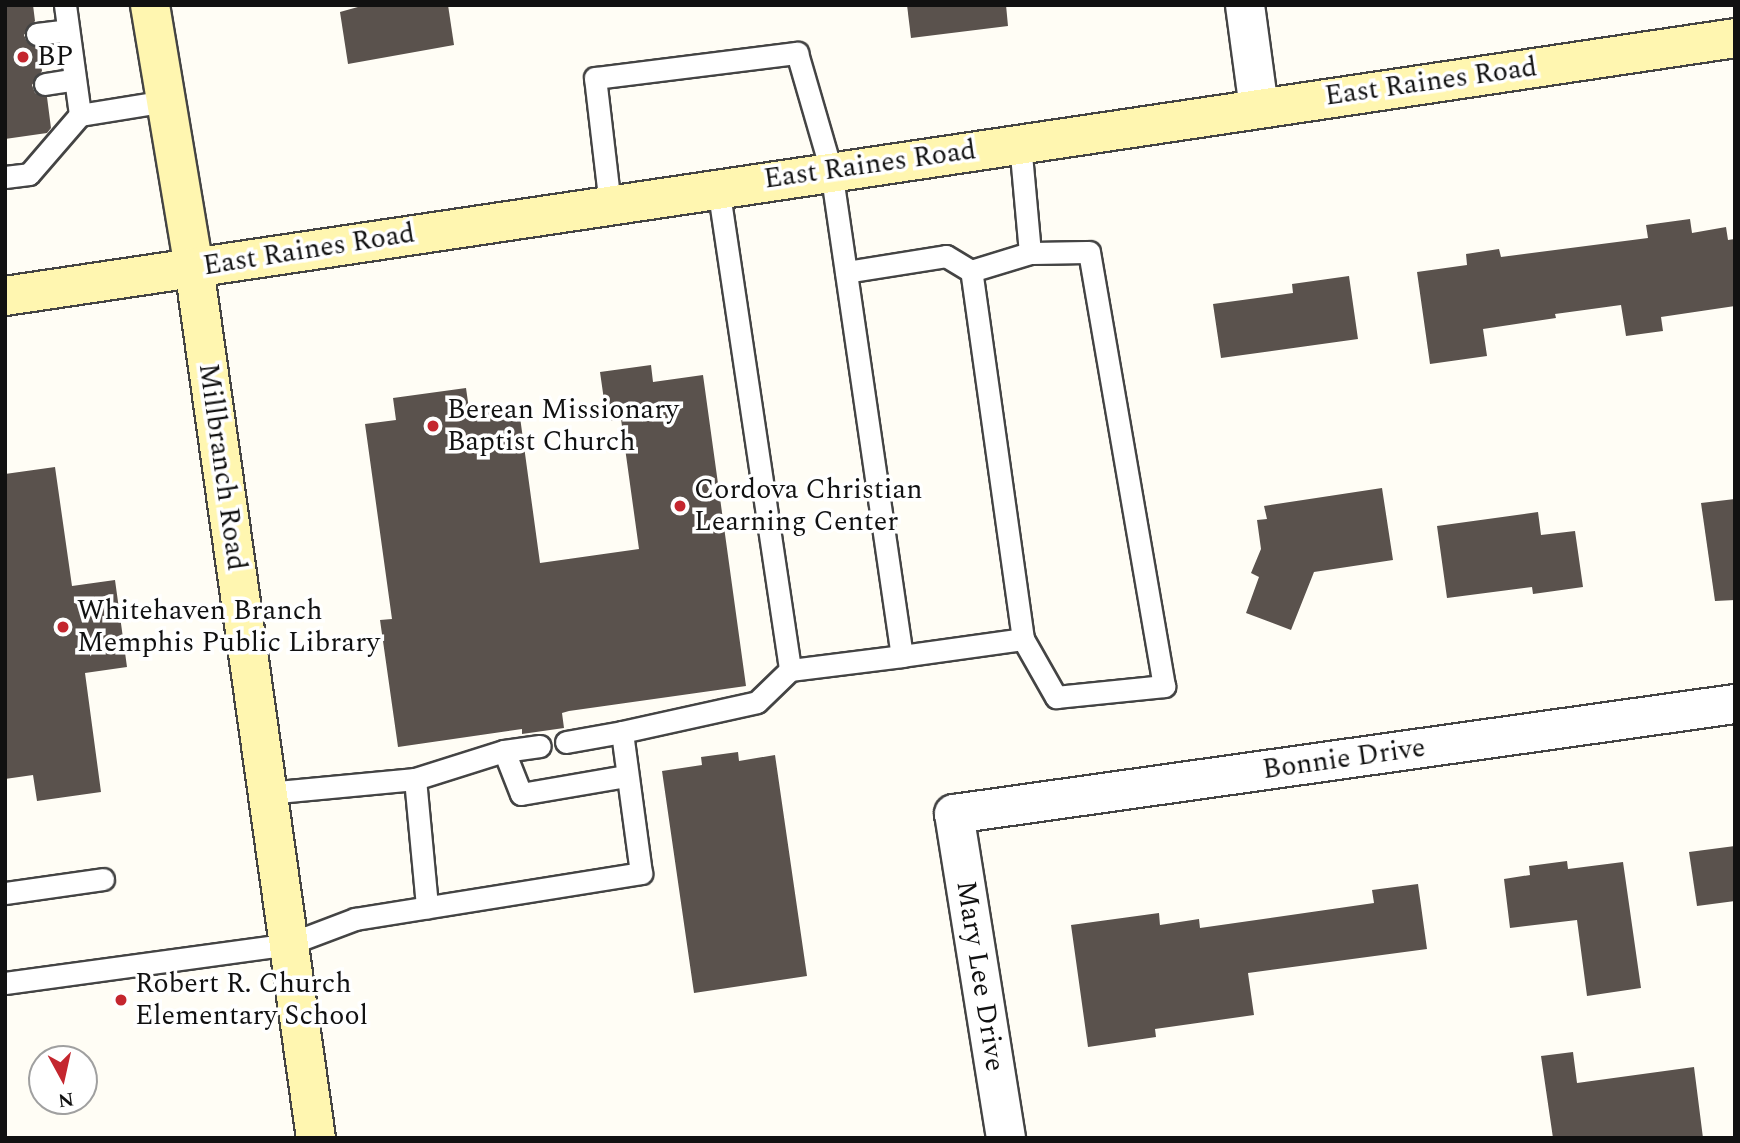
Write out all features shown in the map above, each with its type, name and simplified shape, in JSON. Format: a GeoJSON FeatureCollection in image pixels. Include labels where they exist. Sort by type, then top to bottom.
{"type":"FeatureCollection","features":[{"type":"Feature","properties":{"kind":"main road","name":"Millbranch Road"},"geometry":{"type":"LineString","coordinates":[[150,5],[194,267],[316,1138]]}},
{"type":"Feature","properties":{"kind":"main road","name":"East Raines Road"},"geometry":{"type":"LineString","coordinates":[[5,296],[831,170],[1735,38]]}},
{"type":"Feature","properties":{"kind":"street"},"geometry":{"type":"LineString","coordinates":[[1245,5],[1259,108]]}},
{"type":"Feature","properties":{"kind":"street","name":"Bonnie Drive"},"geometry":{"type":"LineString","coordinates":[[954,814],[1735,705]]}},
{"type":"Feature","properties":{"kind":"street","name":"Mary Lee Drive"},"geometry":{"type":"LineString","coordinates":[[954,814],[1006,1138]]}},
{"type":"Feature","properties":{"kind":"lane"},"geometry":{"type":"LineString","coordinates":[[65,5],[80,115]]}},
{"type":"Feature","properties":{"kind":"lane"},"geometry":{"type":"LineString","coordinates":[[37,34],[68,30]]}},
{"type":"Feature","properties":{"kind":"lane"},"geometry":{"type":"LineString","coordinates":[[610,205],[595,78],[797,53],[831,170],[902,656]]}},
{"type":"Feature","properties":{"kind":"lane"},"geometry":{"type":"LineString","coordinates":[[45,84],[75,79]]}},
{"type":"Feature","properties":{"kind":"lane"},"geometry":{"type":"LineString","coordinates":[[5,177],[29,174],[80,115],[166,101]]}},
{"type":"Feature","properties":{"kind":"lane"},"geometry":{"type":"LineString","coordinates":[[1020,143],[1030,253]]}},
{"type":"Feature","properties":{"kind":"lane"},"geometry":{"type":"LineString","coordinates":[[718,187],[790,670]]}},
{"type":"Feature","properties":{"kind":"lane"},"geometry":{"type":"LineString","coordinates":[[846,272],[946,256],[971,271],[1030,253],[1089,252],[1164,686],[1056,697],[1023,639],[971,271]]}},
{"type":"Feature","properties":{"kind":"lane"},"geometry":{"type":"LineString","coordinates":[[566,742],[757,702],[790,670],[1023,639]]}},
{"type":"Feature","properties":{"kind":"lane"},"geometry":{"type":"LineString","coordinates":[[5,983],[289,944],[355,919],[641,873],[622,732]]}},
{"type":"Feature","properties":{"kind":"lane"},"geometry":{"type":"LineString","coordinates":[[267,793],[415,779],[504,751],[540,746]]}},
{"type":"Feature","properties":{"kind":"lane"},"geometry":{"type":"LineString","coordinates":[[504,751],[522,794],[626,776]]}},
{"type":"Feature","properties":{"kind":"lane"},"geometry":{"type":"LineString","coordinates":[[415,779],[427,907]]}},
{"type":"Feature","properties":{"kind":"lane"},"geometry":{"type":"LineString","coordinates":[[5,893],[103,879]]}},
{"type":"Feature","properties":{"kind":"building","name":"BP"},"geometry":{"type":"Polygon","coordinates":[[[5,5],[33,5],[35,21],[24,35],[27,42],[39,47],[42,71],[32,85],[35,93],[47,97],[51,128],[47,133],[5,139],[5,5]]]}},
{"type":"Feature","properties":{"kind":"building"},"geometry":{"type":"Polygon","coordinates":[[[365,5],[448,5],[454,45],[348,64],[340,12],[365,5]]]}},
{"type":"Feature","properties":{"kind":"building"},"geometry":{"type":"Polygon","coordinates":[[[907,5],[1006,5],[1008,26],[911,38],[907,5]]]}},
{"type":"Feature","properties":{"kind":"building"},"geometry":{"type":"Polygon","coordinates":[[[1690,219],[1692,233],[1726,227],[1728,240],[1735,239],[1735,306],[1661,317],[1663,331],[1626,336],[1621,305],[1555,314],[1556,318],[1483,329],[1487,356],[1430,364],[1417,272],[1467,265],[1466,254],[1499,249],[1501,257],[1648,238],[1646,225],[1690,219]]]}},
{"type":"Feature","properties":{"kind":"building"},"geometry":{"type":"Polygon","coordinates":[[[1349,276],[1358,339],[1221,358],[1213,304],[1293,293],[1292,284],[1349,276]]]}},
{"type":"Feature","properties":{"kind":"building"},"geometry":{"type":"Polygon","coordinates":[[[651,365],[653,382],[703,375],[746,686],[569,711],[562,713],[564,728],[522,734],[522,729],[398,747],[380,620],[392,619],[365,424],[396,420],[393,398],[466,388],[469,409],[495,406],[497,420],[520,417],[540,563],[639,549],[621,419],[607,421],[600,372],[651,365]]]}},
{"type":"Feature","properties":{"kind":"building","name":"Whitehaven Branch Memphis Public Library"},"geometry":{"type":"Polygon","coordinates":[[[55,467],[72,586],[115,580],[127,667],[85,673],[101,792],[37,801],[33,775],[5,779],[5,474],[55,467]]]}},
{"type":"Feature","properties":{"kind":"building"},"geometry":{"type":"Polygon","coordinates":[[[1382,488],[1393,560],[1314,572],[1291,630],[1246,613],[1259,577],[1251,573],[1261,549],[1257,520],[1267,519],[1264,506],[1382,488]]]}},
{"type":"Feature","properties":{"kind":"building"},"geometry":{"type":"Polygon","coordinates":[[[1735,499],[1735,600],[1715,601],[1701,503],[1735,499]]]}},
{"type":"Feature","properties":{"kind":"building"},"geometry":{"type":"Polygon","coordinates":[[[1538,512],[1541,535],[1575,531],[1583,587],[1533,594],[1532,587],[1447,598],[1437,526],[1538,512]]]}},
{"type":"Feature","properties":{"kind":"building"},"geometry":{"type":"Polygon","coordinates":[[[738,752],[739,761],[775,755],[807,976],[694,993],[662,771],[702,765],[701,757],[738,752]]]}},
{"type":"Feature","properties":{"kind":"building"},"geometry":{"type":"Polygon","coordinates":[[[1735,846],[1735,901],[1697,906],[1689,852],[1735,846]]]}},
{"type":"Feature","properties":{"kind":"building"},"geometry":{"type":"Polygon","coordinates":[[[1567,861],[1568,869],[1623,862],[1641,988],[1587,996],[1577,920],[1510,928],[1504,879],[1530,875],[1529,866],[1567,861]]]}},
{"type":"Feature","properties":{"kind":"building"},"geometry":{"type":"Polygon","coordinates":[[[1418,884],[1427,949],[1248,973],[1254,1015],[1155,1029],[1156,1037],[1088,1047],[1071,925],[1159,913],[1160,925],[1199,919],[1200,928],[1374,903],[1372,890],[1418,884]]]}},
{"type":"Feature","properties":{"kind":"building"},"geometry":{"type":"Polygon","coordinates":[[[1573,1052],[1577,1083],[1694,1067],[1703,1138],[1553,1138],[1541,1056],[1573,1052]]]}},
{"type":"Feature","properties":{"kind":"place","name":"BP"},"geometry":{"type":"Point","coordinates":[23,57]}},
{"type":"Feature","properties":{"kind":"place","name":"Berean Missionary Baptist Church"},"geometry":{"type":"Point","coordinates":[433,426]}},
{"type":"Feature","properties":{"kind":"place","name":"Cordova Christian Learning Center"},"geometry":{"type":"Point","coordinates":[680,506]}},
{"type":"Feature","properties":{"kind":"place","name":"Whitehaven Branch Memphis Public Library"},"geometry":{"type":"Point","coordinates":[63,627]}},
{"type":"Feature","properties":{"kind":"place","name":"Robert R. Church Elementary School"},"geometry":{"type":"Point","coordinates":[121,1000]}}]}
